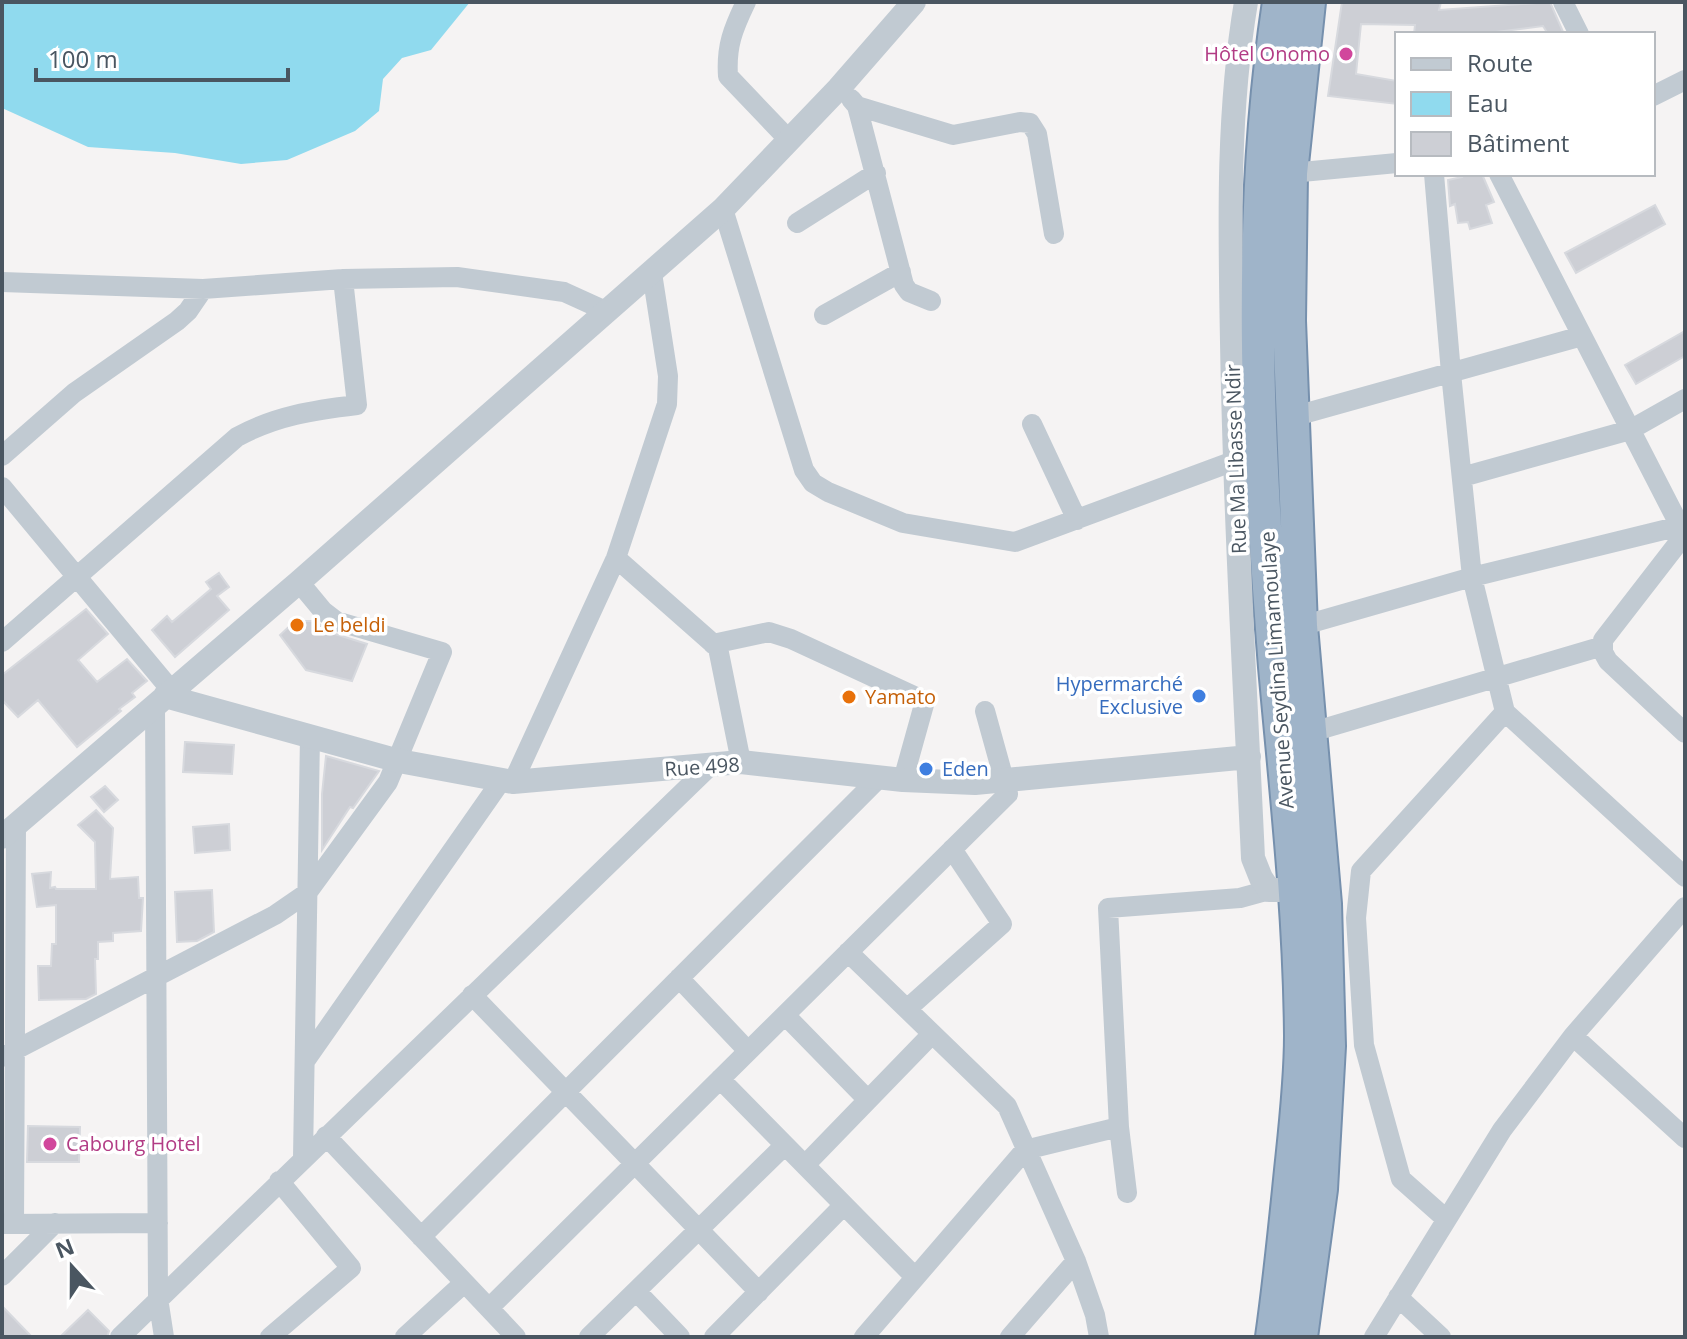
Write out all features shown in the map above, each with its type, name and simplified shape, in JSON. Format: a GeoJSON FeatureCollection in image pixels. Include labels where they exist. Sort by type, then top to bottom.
{"type":"FeatureCollection","features":[{"type":"Feature","properties":{"kind":"highway","name":"Avenue Seydina Limamoulaye"},"geometry":{"type":"LineString","coordinates":[[1272,1337],[1282,1266],[1299,1080],[1299,950],[1281,890],[1282,721],[1274,653],[1258,364],[1262,146],[1279,2]]}},
{"type":"Feature","properties":{"kind":"highway","name":"Avenue Seydina Limamoulaye"},"geometry":{"type":"LineString","coordinates":[[1301,1337],[1321,1189],[1329,1046],[1325,904],[1301,626],[1289,321],[1291,173],[1309,2]]}},
{"type":"Feature","properties":{"kind":"street"},"geometry":{"type":"LineString","coordinates":[[746,2],[726,52],[728,76],[790,141]]}},
{"type":"Feature","properties":{"kind":"street"},"geometry":{"type":"LineString","coordinates":[[158,1223],[8,1224],[9,831],[299,582],[723,209],[839,88],[914,2]]}},
{"type":"Feature","properties":{"kind":"street","name":"Rue Ma Libasse Ndir"},"geometry":{"type":"LineString","coordinates":[[1246,2],[1230,172],[1234,461],[1253,858],[1261,878],[1281,890]]}},
{"type":"Feature","properties":{"kind":"street"},"geometry":{"type":"LineString","coordinates":[[1563,2],[1578,32]]}},
{"type":"Feature","properties":{"kind":"street"},"geometry":{"type":"LineString","coordinates":[[1655,95],[1685,80]]}},
{"type":"Feature","properties":{"kind":"street"},"geometry":{"type":"LineString","coordinates":[[839,88],[857,106],[953,135],[1020,122],[1030,123],[1037,134],[1054,234]]}},
{"type":"Feature","properties":{"kind":"street"},"geometry":{"type":"LineString","coordinates":[[857,106],[904,285],[909,292],[931,301]]}},
{"type":"Feature","properties":{"kind":"street"},"geometry":{"type":"LineString","coordinates":[[1291,173],[1395,163]]}},
{"type":"Feature","properties":{"kind":"street"},"geometry":{"type":"LineString","coordinates":[[797,223],[876,173]]}},
{"type":"Feature","properties":{"kind":"street"},"geometry":{"type":"LineString","coordinates":[[1434,176],[1472,577],[1505,712],[1685,877]]}},
{"type":"Feature","properties":{"kind":"street"},"geometry":{"type":"LineString","coordinates":[[1500,176],[1683,531]]}},
{"type":"Feature","properties":{"kind":"street"},"geometry":{"type":"LineString","coordinates":[[723,209],[804,470],[813,483],[828,492],[903,523],[1006,542],[1023,540],[1234,461]]}},
{"type":"Feature","properties":{"kind":"street"},"geometry":{"type":"LineString","coordinates":[[824,315],[901,272]]}},
{"type":"Feature","properties":{"kind":"street"},"geometry":{"type":"LineString","coordinates":[[305,1061],[507,782],[616,558],[667,404],[668,376],[652,273]]}},
{"type":"Feature","properties":{"kind":"street"},"geometry":{"type":"LineString","coordinates":[[2,282],[203,289],[343,279],[457,277],[564,292],[608,312]]}},
{"type":"Feature","properties":{"kind":"street"},"geometry":{"type":"LineString","coordinates":[[2,642],[237,437],[303,411],[357,405],[343,279]]}},
{"type":"Feature","properties":{"kind":"street"},"geometry":{"type":"LineString","coordinates":[[2,456],[74,393],[177,321],[203,289]]}},
{"type":"Feature","properties":{"kind":"street"},"geometry":{"type":"LineString","coordinates":[[1292,417],[1582,336]]}},
{"type":"Feature","properties":{"kind":"street"},"geometry":{"type":"LineString","coordinates":[[1462,477],[1630,430],[1685,399]]}},
{"type":"Feature","properties":{"kind":"street"},"geometry":{"type":"LineString","coordinates":[[1032,424],[1077,520]]}},
{"type":"Feature","properties":{"kind":"street"},"geometry":{"type":"LineString","coordinates":[[2,487],[76,576],[164,697],[156,976],[158,1298],[164,1337]]}},
{"type":"Feature","properties":{"kind":"street"},"geometry":{"type":"LineString","coordinates":[[1301,626],[1472,577],[1683,531]]}},
{"type":"Feature","properties":{"kind":"street"},"geometry":{"type":"LineString","coordinates":[[1683,531],[1603,640],[1603,652],[1608,661],[1685,733]]}},
{"type":"Feature","properties":{"kind":"street"},"geometry":{"type":"LineString","coordinates":[[616,558],[718,648],[741,762]]}},
{"type":"Feature","properties":{"kind":"street"},"geometry":{"type":"LineString","coordinates":[[8,1053],[275,915],[307,893],[388,782],[442,652],[336,621],[323,611],[299,582]]}},
{"type":"Feature","properties":{"kind":"street"},"geometry":{"type":"LineString","coordinates":[[421,1237],[679,978],[892,779],[925,701],[769,632],[713,644]]}},
{"type":"Feature","properties":{"kind":"street"},"geometry":{"type":"LineString","coordinates":[[1312,732],[1603,646]]}},
{"type":"Feature","properties":{"kind":"street","name":"Rue 498"},"geometry":{"type":"LineString","coordinates":[[164,697],[399,761],[507,782],[741,762],[892,779],[1003,782],[1249,757]]}},
{"type":"Feature","properties":{"kind":"street"},"geometry":{"type":"LineString","coordinates":[[489,1308],[1008,794],[985,711]]}},
{"type":"Feature","properties":{"kind":"street"},"geometry":{"type":"LineString","coordinates":[[1446,1219],[1401,1179],[1364,1045],[1357,894],[1361,871],[1505,712]]}},
{"type":"Feature","properties":{"kind":"street"},"geometry":{"type":"LineString","coordinates":[[303,1158],[310,736]]}},
{"type":"Feature","properties":{"kind":"street"},"geometry":{"type":"LineString","coordinates":[[120,1337],[711,765]]}},
{"type":"Feature","properties":{"kind":"street"},"geometry":{"type":"LineString","coordinates":[[907,1009],[1002,924],[952,849]]}},
{"type":"Feature","properties":{"kind":"street"},"geometry":{"type":"LineString","coordinates":[[1127,1193],[1119,1127],[1108,908],[1240,898],[1281,890]]}},
{"type":"Feature","properties":{"kind":"street"},"geometry":{"type":"LineString","coordinates":[[1374,1337],[1502,1130],[1573,1036],[1683,914]]}},
{"type":"Feature","properties":{"kind":"street"},"geometry":{"type":"LineString","coordinates":[[848,952],[1007,1106],[1076,1261],[1095,1315],[1099,1337]]}},
{"type":"Feature","properties":{"kind":"street"},"geometry":{"type":"LineString","coordinates":[[679,978],[748,1051]]}},
{"type":"Feature","properties":{"kind":"street"},"geometry":{"type":"LineString","coordinates":[[472,995],[759,1292]]}},
{"type":"Feature","properties":{"kind":"street"},"geometry":{"type":"LineString","coordinates":[[785,1015],[868,1100]]}},
{"type":"Feature","properties":{"kind":"street"},"geometry":{"type":"LineString","coordinates":[[805,1165],[932,1034]]}},
{"type":"Feature","properties":{"kind":"street"},"geometry":{"type":"LineString","coordinates":[[1573,1036],[1685,1138]]}},
{"type":"Feature","properties":{"kind":"street"},"geometry":{"type":"LineString","coordinates":[[720,1079],[914,1276]]}},
{"type":"Feature","properties":{"kind":"street"},"geometry":{"type":"LineString","coordinates":[[864,1337],[1025,1150],[1119,1127]]}},
{"type":"Feature","properties":{"kind":"street"},"geometry":{"type":"LineString","coordinates":[[326,1136],[516,1337]]}},
{"type":"Feature","properties":{"kind":"street"},"geometry":{"type":"LineString","coordinates":[[589,1337],[785,1145]]}},
{"type":"Feature","properties":{"kind":"street"},"geometry":{"type":"LineString","coordinates":[[270,1337],[351,1268],[279,1181]]}},
{"type":"Feature","properties":{"kind":"street"},"geometry":{"type":"LineString","coordinates":[[714,1337],[844,1205]]}},
{"type":"Feature","properties":{"kind":"street"},"geometry":{"type":"LineString","coordinates":[[2,1276],[55,1223]]}},
{"type":"Feature","properties":{"kind":"street"},"geometry":{"type":"LineString","coordinates":[[1010,1337],[1076,1261]]}},
{"type":"Feature","properties":{"kind":"street"},"geometry":{"type":"LineString","coordinates":[[405,1337],[464,1283]]}},
{"type":"Feature","properties":{"kind":"street"},"geometry":{"type":"LineString","coordinates":[[636,1291],[680,1337]]}},
{"type":"Feature","properties":{"kind":"street"},"geometry":{"type":"LineString","coordinates":[[1398,1297],[1441,1337]]}},
{"type":"Feature","properties":{"kind":"water"},"geometry":{"type":"Polygon","coordinates":[[[2,2],[470,2],[431,50],[402,58],[383,79],[379,111],[355,131],[287,160],[241,164],[175,153],[88,147],[2,108],[2,2]]]}},
{"type":"Feature","properties":{"kind":"building","name":"Hôtel Onomo"},"geometry":{"type":"Polygon","coordinates":[[[1342,2],[1441,2],[1439,10],[1550,2],[1563,32],[1547,32],[1543,26],[1496,32],[1414,32],[1415,25],[1361,24],[1356,74],[1395,81],[1395,104],[1328,96],[1342,2]]]}},
{"type":"Feature","properties":{"kind":"building"},"geometry":{"type":"Polygon","coordinates":[[[1483,176],[1494,202],[1486,205],[1492,223],[1470,229],[1468,222],[1458,223],[1455,204],[1450,206],[1448,180],[1483,176]]]}},
{"type":"Feature","properties":{"kind":"building"},"geometry":{"type":"Polygon","coordinates":[[[1655,205],[1665,224],[1576,273],[1565,253],[1655,205]]]}},
{"type":"Feature","properties":{"kind":"building"},"geometry":{"type":"Polygon","coordinates":[[[1685,331],[1685,356],[1636,384],[1625,365],[1685,331]]]}},
{"type":"Feature","properties":{"kind":"building"},"geometry":{"type":"Polygon","coordinates":[[[219,573],[229,587],[217,596],[229,610],[175,657],[152,630],[167,616],[172,622],[211,589],[206,582],[219,573]]]}},
{"type":"Feature","properties":{"kind":"building"},"geometry":{"type":"Polygon","coordinates":[[[86,609],[108,634],[78,660],[97,682],[127,659],[147,681],[132,693],[135,697],[119,709],[121,711],[77,747],[38,700],[18,717],[2,700],[2,675],[86,609]]]}},
{"type":"Feature","properties":{"kind":"building"},"geometry":{"type":"Polygon","coordinates":[[[295,621],[315,621],[332,633],[367,644],[352,681],[306,670],[280,635],[295,621]]]}},
{"type":"Feature","properties":{"kind":"building"},"geometry":{"type":"Polygon","coordinates":[[[185,742],[234,745],[232,774],[183,772],[185,742]]]}},
{"type":"Feature","properties":{"kind":"building"},"geometry":{"type":"Polygon","coordinates":[[[326,756],[379,771],[353,808],[350,807],[322,850],[322,794],[326,756]]]}},
{"type":"Feature","properties":{"kind":"building"},"geometry":{"type":"Polygon","coordinates":[[[105,786],[118,800],[104,812],[91,797],[105,786]]]}},
{"type":"Feature","properties":{"kind":"building"},"geometry":{"type":"Polygon","coordinates":[[[96,810],[113,828],[110,879],[138,877],[139,898],[143,898],[141,931],[113,933],[113,941],[98,942],[96,994],[86,999],[39,1000],[38,966],[51,966],[52,944],[56,944],[56,905],[37,907],[32,874],[51,872],[50,888],[96,889],[95,842],[78,825],[96,810]]]}},
{"type":"Feature","properties":{"kind":"building"},"geometry":{"type":"Polygon","coordinates":[[[229,824],[230,850],[195,853],[193,827],[229,824]]]}},
{"type":"Feature","properties":{"kind":"building"},"geometry":{"type":"Polygon","coordinates":[[[212,890],[214,932],[197,941],[177,942],[175,892],[212,890]]]}},
{"type":"Feature","properties":{"kind":"building","name":"Cabourg Hotel"},"geometry":{"type":"Polygon","coordinates":[[[28,1126],[80,1127],[79,1162],[27,1162],[28,1126]]]}},
{"type":"Feature","properties":{"kind":"building"},"geometry":{"type":"Polygon","coordinates":[[[2,1306],[32,1337],[2,1337],[2,1306]]]}},
{"type":"Feature","properties":{"kind":"building"},"geometry":{"type":"Polygon","coordinates":[[[88,1310],[109,1331],[107,1337],[60,1337],[88,1310]]]}},
{"type":"Feature","properties":{"kind":"place","name":"Hôtel Onomo"},"geometry":{"type":"Point","coordinates":[1346,54]}},
{"type":"Feature","properties":{"kind":"place","name":"Le beldi"},"geometry":{"type":"Point","coordinates":[297,625]}},
{"type":"Feature","properties":{"kind":"place","name":"Hypermarché Exclusive"},"geometry":{"type":"Point","coordinates":[1199,696]}},
{"type":"Feature","properties":{"kind":"place","name":"Yamato"},"geometry":{"type":"Point","coordinates":[849,697]}},
{"type":"Feature","properties":{"kind":"place","name":"Eden"},"geometry":{"type":"Point","coordinates":[926,769]}},
{"type":"Feature","properties":{"kind":"place","name":"Cabourg Hotel"},"geometry":{"type":"Point","coordinates":[50,1144]}}]}
